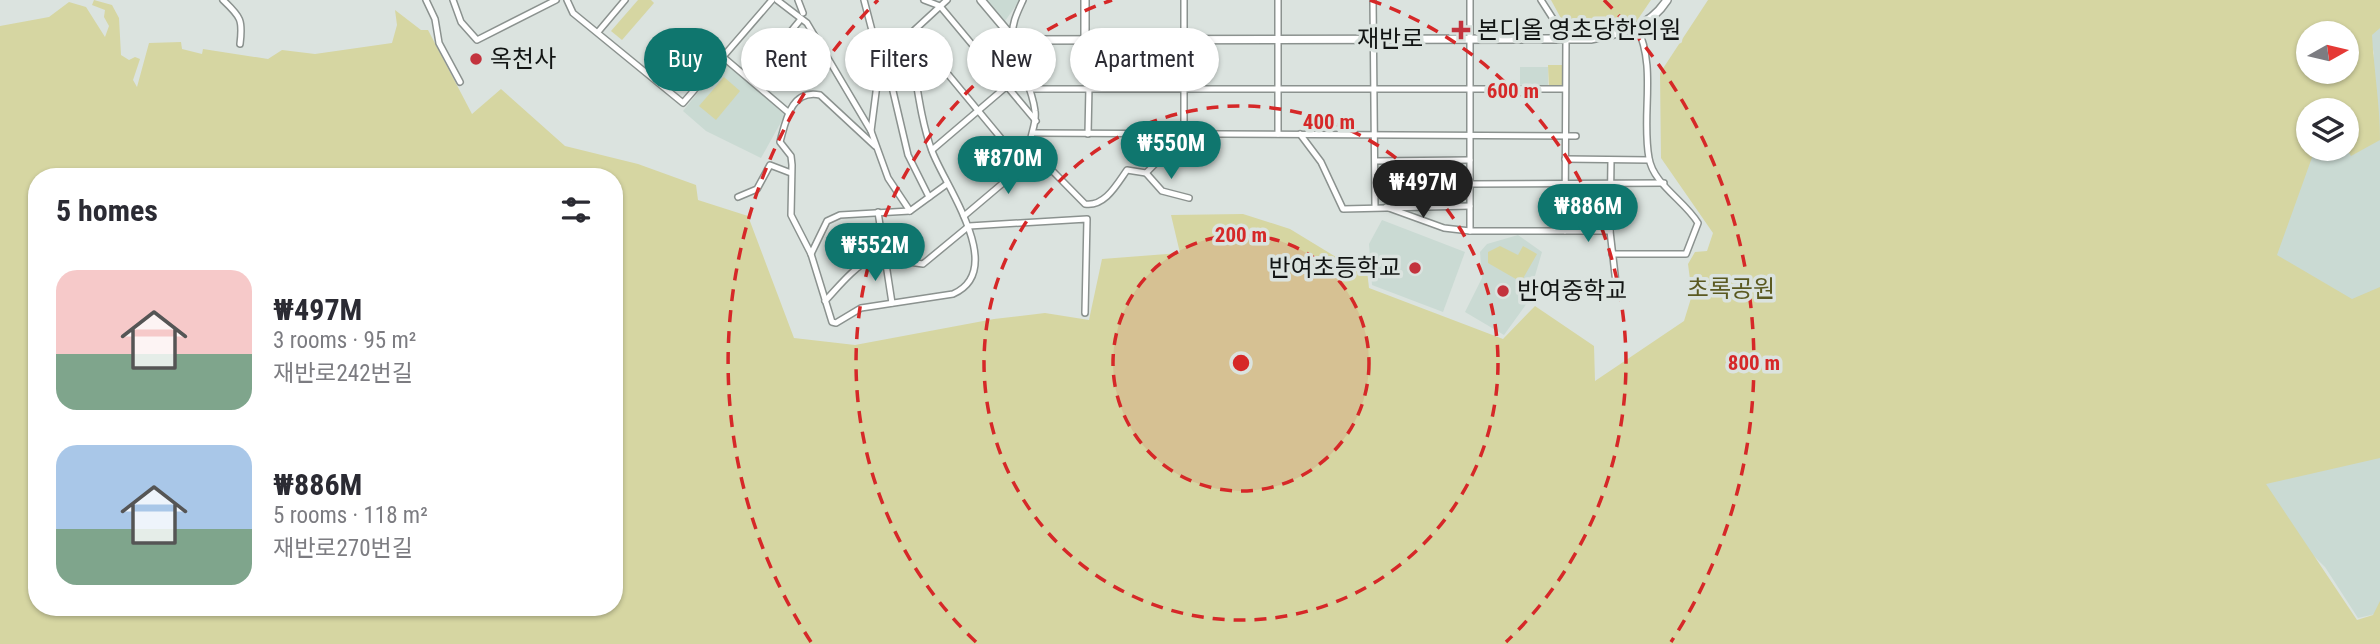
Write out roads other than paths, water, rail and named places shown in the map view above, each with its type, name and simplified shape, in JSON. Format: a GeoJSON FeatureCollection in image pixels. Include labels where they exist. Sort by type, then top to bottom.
{"type":"FeatureCollection","features":[{"type":"Feature","properties":{"kind":"main road"},"geometry":{"type":"LineString","coordinates":[[981,0],[1005,28]]}},
{"type":"Feature","properties":{"kind":"main road"},"geometry":{"type":"LineString","coordinates":[[1085,0],[1086,28]]}},
{"type":"Feature","properties":{"kind":"main road","name":"재반로"},"geometry":{"type":"LineString","coordinates":[[1219,38],[1566,39],[1624,33],[1654,17],[1667,0]]}},
{"type":"Feature","properties":{"kind":"street"},"geometry":{"type":"LineString","coordinates":[[223,0],[237,13],[243,25],[240,44]]}},
{"type":"Feature","properties":{"kind":"street"},"geometry":{"type":"LineString","coordinates":[[426,0],[435,19],[439,43],[460,82]]}},
{"type":"Feature","properties":{"kind":"street"},"geometry":{"type":"LineString","coordinates":[[464,0],[455,2],[461,22],[477,40],[556,0]]}},
{"type":"Feature","properties":{"kind":"street"},"geometry":{"type":"LineString","coordinates":[[567,0],[573,13],[644,70]]}},
{"type":"Feature","properties":{"kind":"street"},"geometry":{"type":"LineString","coordinates":[[598,32],[625,0]]}},
{"type":"Feature","properties":{"kind":"street"},"geometry":{"type":"LineString","coordinates":[[727,53],[775,0],[802,16]]}},
{"type":"Feature","properties":{"kind":"street"},"geometry":{"type":"LineString","coordinates":[[798,0],[802,16],[871,131],[887,178],[910,211]]}},
{"type":"Feature","properties":{"kind":"street"},"geometry":{"type":"LineString","coordinates":[[864,0],[873,28]]}},
{"type":"Feature","properties":{"kind":"street"},"geometry":{"type":"LineString","coordinates":[[924,0],[940,6],[967,38]]}},
{"type":"Feature","properties":{"kind":"street"},"geometry":{"type":"LineString","coordinates":[[917,28],[947,0]]}},
{"type":"Feature","properties":{"kind":"street"},"geometry":{"type":"LineString","coordinates":[[1013,28],[1023,0]]}},
{"type":"Feature","properties":{"kind":"street"},"geometry":{"type":"LineString","coordinates":[[1184,0],[1184,28]]}},
{"type":"Feature","properties":{"kind":"street"},"geometry":{"type":"LineString","coordinates":[[1278,0],[1278,134]]}},
{"type":"Feature","properties":{"kind":"street"},"geometry":{"type":"LineString","coordinates":[[1373,0],[1375,207]]}},
{"type":"Feature","properties":{"kind":"street"},"geometry":{"type":"LineString","coordinates":[[1470,0],[1470,231]]}},
{"type":"Feature","properties":{"kind":"street"},"geometry":{"type":"LineString","coordinates":[[1541,0],[1566,39],[1565,231]]}},
{"type":"Feature","properties":{"kind":"street"},"geometry":{"type":"LineString","coordinates":[[792,28],[802,16]]}},
{"type":"Feature","properties":{"kind":"street"},"geometry":{"type":"LineString","coordinates":[[1612,254],[1686,254],[1698,223],[1664,183],[1649,160],[1647,76],[1637,27]]}},
{"type":"Feature","properties":{"kind":"street"},"geometry":{"type":"LineString","coordinates":[[727,60],[741,72]]}},
{"type":"Feature","properties":{"kind":"street"},"geometry":{"type":"LineString","coordinates":[[953,82],[1024,166]]}},
{"type":"Feature","properties":{"kind":"street"},"geometry":{"type":"LineString","coordinates":[[1219,88],[1566,89]]}},
{"type":"Feature","properties":{"kind":"street"},"geometry":{"type":"LineString","coordinates":[[669,91],[683,103],[693,91]]}},
{"type":"Feature","properties":{"kind":"street"},"geometry":{"type":"LineString","coordinates":[[764,91],[789,113]]}},
{"type":"Feature","properties":{"kind":"street"},"geometry":{"type":"LineString","coordinates":[[871,131],[877,91]]}},
{"type":"Feature","properties":{"kind":"street"},"geometry":{"type":"LineString","coordinates":[[891,91],[908,155],[929,197]]}},
{"type":"Feature","properties":{"kind":"street"},"geometry":{"type":"LineString","coordinates":[[875,146],[820,95],[799,98],[789,113],[780,142],[791,159],[791,215],[811,254],[829,318],[836,323],[861,308],[962,290],[975,262],[969,226],[932,150],[921,91]]}},
{"type":"Feature","properties":{"kind":"street"},"geometry":{"type":"LineString","coordinates":[[932,150],[1001,91]]}},
{"type":"Feature","properties":{"kind":"street"},"geometry":{"type":"LineString","coordinates":[[1011,91],[1036,121]]}},
{"type":"Feature","properties":{"kind":"street"},"geometry":{"type":"LineString","coordinates":[[1031,91],[1036,121],[1030,148],[1085,204],[1101,202],[1127,170],[1146,173],[1162,191],[1189,198]]}},
{"type":"Feature","properties":{"kind":"street"},"geometry":{"type":"LineString","coordinates":[[1088,134],[1089,91]]}},
{"type":"Feature","properties":{"kind":"street"},"geometry":{"type":"LineString","coordinates":[[1146,173],[1161,158],[1184,149],[1184,91]]}},
{"type":"Feature","properties":{"kind":"street"},"geometry":{"type":"LineString","coordinates":[[1033,133],[1576,136]]}},
{"type":"Feature","properties":{"kind":"street"},"geometry":{"type":"LineString","coordinates":[[1300,134],[1321,162],[1343,209],[1470,206]]}},
{"type":"Feature","properties":{"kind":"street"},"geometry":{"type":"LineString","coordinates":[[964,216],[1035,156]]}},
{"type":"Feature","properties":{"kind":"street"},"geometry":{"type":"LineString","coordinates":[[780,168],[784,158],[791,159]]}},
{"type":"Feature","properties":{"kind":"street"},"geometry":{"type":"LineString","coordinates":[[1565,159],[1649,160]]}},
{"type":"Feature","properties":{"kind":"street"},"geometry":{"type":"LineString","coordinates":[[1375,161],[1470,160]]}},
{"type":"Feature","properties":{"kind":"street"},"geometry":{"type":"LineString","coordinates":[[1611,160],[1610,231],[1617,292]]}},
{"type":"Feature","properties":{"kind":"street"},"geometry":{"type":"LineString","coordinates":[[738,197],[757,189],[770,165],[791,173]]}},
{"type":"Feature","properties":{"kind":"street"},"geometry":{"type":"LineString","coordinates":[[1470,184],[1664,183]]}},
{"type":"Feature","properties":{"kind":"street"},"geometry":{"type":"LineString","coordinates":[[811,254],[828,221],[847,213],[910,211],[947,184]]}},
{"type":"Feature","properties":{"kind":"street"},"geometry":{"type":"LineString","coordinates":[[1386,207],[1444,228],[1470,231],[1610,231]]}},
{"type":"Feature","properties":{"kind":"street"},"geometry":{"type":"LineString","coordinates":[[878,212],[892,303]]}},
{"type":"Feature","properties":{"kind":"street"},"geometry":{"type":"LineString","coordinates":[[824,301],[859,265],[874,257],[923,264],[969,226],[1087,219],[1084,313]]}},
{"type":"Feature","properties":{"kind":"place","name":"본디올 영초당한의원"},"geometry":{"type":"Point","coordinates":[1461,30]}},
{"type":"Feature","properties":{"kind":"place","name":"옥천사"},"geometry":{"type":"Point","coordinates":[476,59]}},
{"type":"Feature","properties":{"kind":"place","name":"반여초등학교"},"geometry":{"type":"Point","coordinates":[1415,268]}},
{"type":"Feature","properties":{"kind":"place","name":"반여중학교"},"geometry":{"type":"Point","coordinates":[1503,291]}},
{"type":"Feature","properties":{"kind":"park label","name":"초록공원"},"geometry":{"type":"Point","coordinates":[1731,289]}}]}
